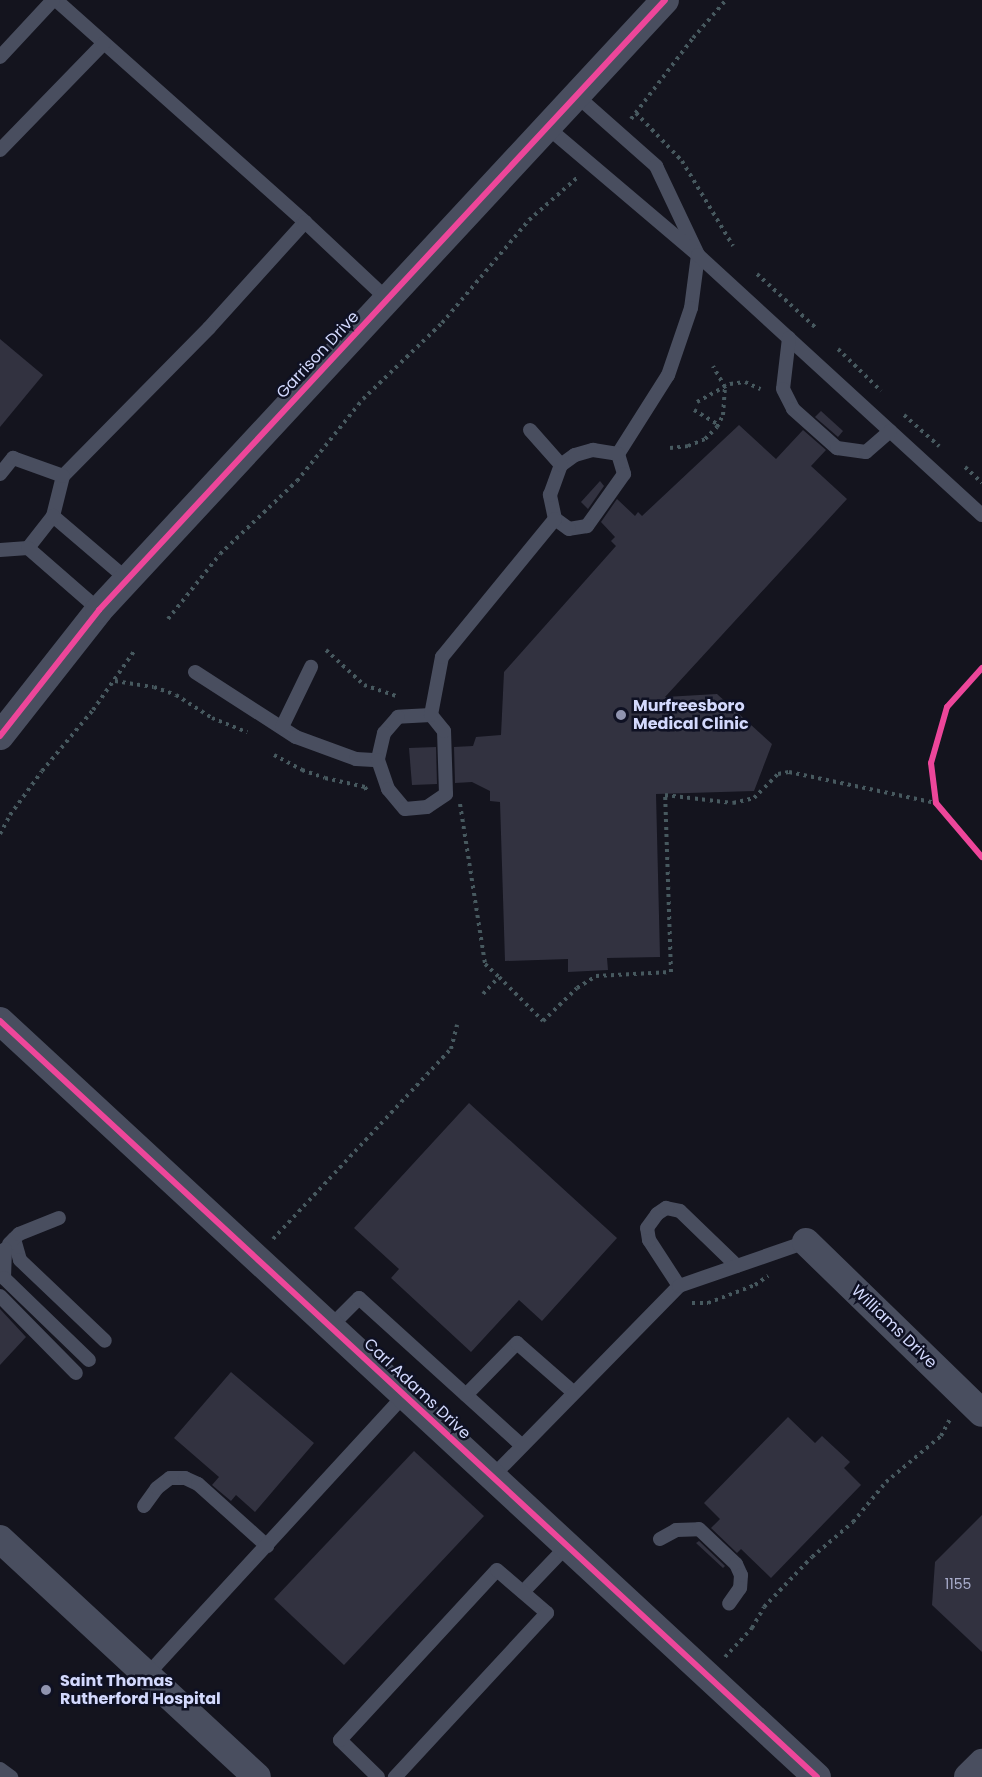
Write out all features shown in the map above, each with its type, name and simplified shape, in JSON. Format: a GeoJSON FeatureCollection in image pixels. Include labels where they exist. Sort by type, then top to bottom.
{"type":"FeatureCollection","features":[{"type":"Feature","properties":{"kind":"street","name":"Garrison Drive"},"geometry":{"type":"LineString","coordinates":[[0,736],[99,610],[665,0]]}},
{"type":"Feature","properties":{"kind":"street","name":"Carl Adams Drive"},"geometry":{"type":"LineString","coordinates":[[0,1021],[817,1777]]}},
{"type":"Feature","properties":{"kind":"street","name":"Williams Drive"},"geometry":{"type":"LineString","coordinates":[[806,1242],[971,1417]]}},
{"type":"Feature","properties":{"kind":"street"},"geometry":{"type":"LineString","coordinates":[[0,1539],[257,1777]]}},
{"type":"Feature","properties":{"kind":"street"},"geometry":{"type":"LineString","coordinates":[[968,1777],[982,1763]]}},
{"type":"Feature","properties":{"kind":"lane"},"geometry":{"type":"LineString","coordinates":[[0,57],[55,0],[387,299]]}},
{"type":"Feature","properties":{"kind":"lane"},"geometry":{"type":"LineString","coordinates":[[0,150],[104,43]]}},
{"type":"Feature","properties":{"kind":"lane"},"geometry":{"type":"LineString","coordinates":[[576,96],[656,166],[698,255],[691,308],[668,375],[618,454],[624,474],[587,526],[569,529],[555,519],[550,495],[561,465],[575,455],[593,450],[618,454]]}},
{"type":"Feature","properties":{"kind":"lane"},"geometry":{"type":"LineString","coordinates":[[547,127],[698,255],[982,515]]}},
{"type":"Feature","properties":{"kind":"lane"},"geometry":{"type":"LineString","coordinates":[[28,548],[53,516],[63,476],[208,328],[304,222]]}},
{"type":"Feature","properties":{"kind":"lane"},"geometry":{"type":"LineString","coordinates":[[789,338],[783,389],[793,409],[837,448],[866,452],[890,431]]}},
{"type":"Feature","properties":{"kind":"lane"},"geometry":{"type":"LineString","coordinates":[[530,430],[561,465]]}},
{"type":"Feature","properties":{"kind":"lane"},"geometry":{"type":"LineString","coordinates":[[0,474],[13,458],[63,476]]}},
{"type":"Feature","properties":{"kind":"lane"},"geometry":{"type":"LineString","coordinates":[[53,516],[128,579]]}},
{"type":"Feature","properties":{"kind":"lane"},"geometry":{"type":"LineString","coordinates":[[431,715],[442,657],[555,519]]}},
{"type":"Feature","properties":{"kind":"lane"},"geometry":{"type":"LineString","coordinates":[[0,550],[28,548],[99,610]]}},
{"type":"Feature","properties":{"kind":"lane"},"geometry":{"type":"LineString","coordinates":[[282,728],[311,667]]}},
{"type":"Feature","properties":{"kind":"lane"},"geometry":{"type":"LineString","coordinates":[[195,672],[296,736],[356,759],[378,760]]}},
{"type":"Feature","properties":{"kind":"lane"},"geometry":{"type":"LineString","coordinates":[[431,715],[444,730],[446,794],[427,807],[405,809],[388,789],[378,760],[384,734],[398,717],[431,715]]}},
{"type":"Feature","properties":{"kind":"lane"},"geometry":{"type":"LineString","coordinates":[[679,1286],[649,1240],[647,1228],[657,1214],[666,1208],[680,1211],[737,1266]]}},
{"type":"Feature","properties":{"kind":"lane"},"geometry":{"type":"LineString","coordinates":[[59,1218],[19,1234],[7,1247],[4,1278],[88,1360]]}},
{"type":"Feature","properties":{"kind":"lane"},"geometry":{"type":"LineString","coordinates":[[492,1477],[679,1286],[806,1242]]}},
{"type":"Feature","properties":{"kind":"lane"},"geometry":{"type":"LineString","coordinates":[[7,1247],[105,1341]]}},
{"type":"Feature","properties":{"kind":"lane"},"geometry":{"type":"LineString","coordinates":[[0,1296],[76,1373]]}},
{"type":"Feature","properties":{"kind":"lane"},"geometry":{"type":"LineString","coordinates":[[330,1327],[359,1298],[522,1446]]}},
{"type":"Feature","properties":{"kind":"lane"},"geometry":{"type":"LineString","coordinates":[[466,1395],[517,1343],[573,1392]]}},
{"type":"Feature","properties":{"kind":"lane"},"geometry":{"type":"LineString","coordinates":[[147,1675],[404,1396]]}},
{"type":"Feature","properties":{"kind":"lane"},"geometry":{"type":"LineString","coordinates":[[144,1506],[157,1488],[170,1478],[185,1478],[198,1484],[267,1546]]}},
{"type":"Feature","properties":{"kind":"lane"},"geometry":{"type":"LineString","coordinates":[[660,1539],[676,1530],[699,1529],[714,1543],[736,1564],[741,1575],[740,1588],[729,1604]]}},
{"type":"Feature","properties":{"kind":"lane"},"geometry":{"type":"LineString","coordinates":[[523,1592],[567,1546]]}},
{"type":"Feature","properties":{"kind":"lane"},"geometry":{"type":"LineString","coordinates":[[378,1777],[340,1740],[497,1570],[547,1613],[395,1777]]}},
{"type":"Feature","properties":{"kind":"lane"},"geometry":{"type":"LineString","coordinates":[[0,1769],[10,1777]]}},
{"type":"Feature","properties":{"kind":"path"},"geometry":{"type":"LineString","coordinates":[[631,120],[693,38],[726,0]]}},
{"type":"Feature","properties":{"kind":"path"},"geometry":{"type":"LineString","coordinates":[[636,113],[682,161],[733,246]]}},
{"type":"Feature","properties":{"kind":"path"},"geometry":{"type":"LineString","coordinates":[[168,619],[220,554],[297,481],[363,399],[442,324],[530,220],[581,174]]}},
{"type":"Feature","properties":{"kind":"path"},"geometry":{"type":"LineString","coordinates":[[757,274],[816,328]]}},
{"type":"Feature","properties":{"kind":"path"},"geometry":{"type":"LineString","coordinates":[[838,349],[881,392]]}},
{"type":"Feature","properties":{"kind":"path"},"geometry":{"type":"LineString","coordinates":[[670,448],[688,446],[705,439],[719,424],[725,400],[725,387],[713,366]]}},
{"type":"Feature","properties":{"kind":"path"},"geometry":{"type":"LineString","coordinates":[[698,402],[725,387],[745,382],[760,389]]}},
{"type":"Feature","properties":{"kind":"path"},"geometry":{"type":"LineString","coordinates":[[694,410],[719,424]]}},
{"type":"Feature","properties":{"kind":"path"},"geometry":{"type":"LineString","coordinates":[[904,415],[939,446]]}},
{"type":"Feature","properties":{"kind":"path"},"geometry":{"type":"LineString","coordinates":[[964,467],[982,483]]}},
{"type":"Feature","properties":{"kind":"path"},"geometry":{"type":"LineString","coordinates":[[0,834],[10,815],[62,744],[115,681],[135,650]]}},
{"type":"Feature","properties":{"kind":"path"},"geometry":{"type":"LineString","coordinates":[[326,650],[364,685],[400,697]]}},
{"type":"Feature","properties":{"kind":"path"},"geometry":{"type":"LineString","coordinates":[[115,681],[154,687],[176,695],[212,718],[247,732]]}},
{"type":"Feature","properties":{"kind":"path"},"geometry":{"type":"LineString","coordinates":[[274,755],[325,778],[365,788],[368,794]]}},
{"type":"Feature","properties":{"kind":"path"},"geometry":{"type":"LineString","coordinates":[[460,801],[485,964],[543,1021],[577,988],[596,976],[671,972],[665,795],[733,803],[754,798],[778,774],[789,772],[936,803]]}},
{"type":"Feature","properties":{"kind":"path"},"geometry":{"type":"LineString","coordinates":[[935,793],[936,803],[944,812]]}},
{"type":"Feature","properties":{"kind":"path"},"geometry":{"type":"LineString","coordinates":[[483,994],[499,977]]}},
{"type":"Feature","properties":{"kind":"path"},"geometry":{"type":"LineString","coordinates":[[268,1244],[451,1049],[457,1025]]}},
{"type":"Feature","properties":{"kind":"path"},"geometry":{"type":"LineString","coordinates":[[690,1302],[708,1303],[729,1293],[740,1292],[776,1271]]}},
{"type":"Feature","properties":{"kind":"path"},"geometry":{"type":"LineString","coordinates":[[719,1664],[752,1628],[764,1606],[812,1557],[853,1522],[886,1482],[940,1436],[952,1413],[971,1417]]}},
{"type":"Feature","properties":{"kind":"building"},"geometry":{"type":"Polygon","coordinates":[[[0,339],[43,375],[0,427],[0,339]]]}},
{"type":"Feature","properties":{"kind":"building"},"geometry":{"type":"Polygon","coordinates":[[[821,411],[843,431],[838,437],[815,417],[821,411]]]}},
{"type":"Feature","properties":{"kind":"building","name":"Murfreesboro Medical Clinic"},"geometry":{"type":"Polygon","coordinates":[[[739,425],[776,459],[803,430],[826,450],[811,466],[847,499],[665,697],[717,694],[772,744],[754,791],[656,794],[660,957],[607,958],[608,970],[568,972],[568,959],[505,961],[500,802],[490,801],[490,791],[472,782],[455,783],[454,747],[473,746],[476,737],[501,735],[504,672],[616,546],[611,541],[615,537],[601,522],[617,499],[635,516],[638,512],[642,516],[739,425]]]}},
{"type":"Feature","properties":{"kind":"building"},"geometry":{"type":"Polygon","coordinates":[[[600,481],[604,486],[588,509],[581,502],[600,481]]]}},
{"type":"Feature","properties":{"kind":"building"},"geometry":{"type":"Polygon","coordinates":[[[436,747],[437,784],[412,785],[409,748],[436,747]]]}},
{"type":"Feature","properties":{"kind":"building"},"geometry":{"type":"Polygon","coordinates":[[[469,1103],[617,1238],[542,1321],[519,1300],[471,1352],[391,1278],[399,1269],[354,1228],[469,1103]]]}},
{"type":"Feature","properties":{"kind":"building"},"geometry":{"type":"Polygon","coordinates":[[[0,1309],[26,1337],[0,1365],[0,1309]]]}},
{"type":"Feature","properties":{"kind":"building"},"geometry":{"type":"Polygon","coordinates":[[[231,1372],[314,1443],[255,1512],[236,1495],[231,1501],[212,1485],[219,1477],[174,1438],[231,1372]]]}},
{"type":"Feature","properties":{"kind":"building"},"geometry":{"type":"Polygon","coordinates":[[[788,1417],[815,1443],[822,1436],[850,1462],[844,1468],[861,1485],[771,1578],[741,1549],[737,1553],[711,1528],[720,1519],[704,1503],[788,1417]]]}},
{"type":"Feature","properties":{"kind":"building"},"geometry":{"type":"Polygon","coordinates":[[[414,1451],[484,1516],[344,1665],[274,1599],[414,1451]]]}},
{"type":"Feature","properties":{"kind":"building"},"geometry":{"type":"Polygon","coordinates":[[[982,1515],[982,1652],[932,1605],[935,1562],[982,1515]]]}},
{"type":"Feature","properties":{"kind":"building"},"geometry":{"type":"Polygon","coordinates":[[[699,1541],[725,1566],[723,1568],[696,1543],[699,1541]]]}},
{"type":"Feature","properties":{"kind":"cycle path"},"geometry":{"type":"LineString","coordinates":[[0,736],[99,610],[665,0]]}},
{"type":"Feature","properties":{"kind":"cycle path"},"geometry":{"type":"LineString","coordinates":[[982,668],[947,707],[931,763],[936,803],[982,857]]}},
{"type":"Feature","properties":{"kind":"cycle path"},"geometry":{"type":"LineString","coordinates":[[0,1021],[817,1777]]}},
{"type":"Feature","properties":{"kind":"place","name":"Murfreesboro Medical Clinic"},"geometry":{"type":"Point","coordinates":[621,715]}},
{"type":"Feature","properties":{"kind":"place","name":"Saint Thomas Rutherford Hospital"},"geometry":{"type":"Point","coordinates":[46,1690]}}]}
